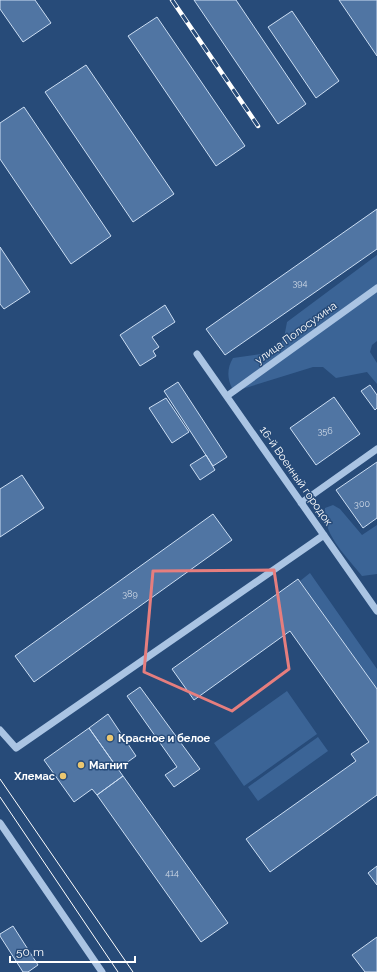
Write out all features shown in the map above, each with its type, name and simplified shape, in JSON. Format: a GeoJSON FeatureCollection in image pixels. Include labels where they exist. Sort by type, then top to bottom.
{"type":"FeatureCollection","features":[{"type":"Feature","properties":{"kind":"street","name":"улица Полосухина"},"geometry":{"type":"LineString","coordinates":[[227,396],[377,288]]}},
{"type":"Feature","properties":{"kind":"street","name":"16-й Военный городок"},"geometry":{"type":"LineString","coordinates":[[197,354],[377,612]]}},
{"type":"Feature","properties":{"kind":"street"},"geometry":{"type":"LineString","coordinates":[[301,504],[377,449]]}},
{"type":"Feature","properties":{"kind":"street"},"geometry":{"type":"LineString","coordinates":[[0,730],[16,748],[324,535]]}},
{"type":"Feature","properties":{"kind":"street"},"geometry":{"type":"LineString","coordinates":[[0,823],[102,972]]}},
{"type":"Feature","properties":{"kind":"highlighted area"},"geometry":{"type":"Polygon","coordinates":[[[274,570],[289,669],[232,711],[144,672],[153,571],[274,570]]]}},
{"type":"Feature","properties":{"kind":"shaded area"},"geometry":{"type":"Polygon","coordinates":[[[377,255],[377,341],[372,345],[370,352],[377,363],[377,384],[367,372],[336,378],[323,367],[313,367],[239,390],[232,388],[228,373],[233,358],[275,352],[284,338],[287,322],[377,255]]]}},
{"type":"Feature","properties":{"kind":"shaded area"},"geometry":{"type":"Polygon","coordinates":[[[333,505],[340,509],[362,535],[377,525],[377,574],[362,576],[331,536],[325,518],[325,508],[333,505]]]}},
{"type":"Feature","properties":{"kind":"shaded area"},"geometry":{"type":"Polygon","coordinates":[[[310,573],[377,669],[377,689],[300,581],[310,573]]]}},
{"type":"Feature","properties":{"kind":"shaded area"},"geometry":{"type":"Polygon","coordinates":[[[287,691],[317,734],[244,786],[214,743],[287,691]]]}},
{"type":"Feature","properties":{"kind":"shaded area"},"geometry":{"type":"Polygon","coordinates":[[[318,737],[328,751],[258,801],[248,787],[318,737]]]}},
{"type":"Feature","properties":{"kind":"building"},"geometry":{"type":"Polygon","coordinates":[[[0,0],[35,0],[51,23],[23,42],[0,9],[0,0]]]}},
{"type":"Feature","properties":{"kind":"building"},"geometry":{"type":"Polygon","coordinates":[[[194,0],[236,0],[306,104],[278,124],[194,0]]]}},
{"type":"Feature","properties":{"kind":"building"},"geometry":{"type":"Polygon","coordinates":[[[339,0],[377,0],[377,56],[339,0]]]}},
{"type":"Feature","properties":{"kind":"building"},"geometry":{"type":"Polygon","coordinates":[[[292,11],[339,81],[316,98],[268,27],[292,11]]]}},
{"type":"Feature","properties":{"kind":"building"},"geometry":{"type":"Polygon","coordinates":[[[157,17],[245,146],[216,166],[128,36],[157,17]]]}},
{"type":"Feature","properties":{"kind":"building"},"geometry":{"type":"Polygon","coordinates":[[[86,65],[174,194],[133,222],[45,92],[86,65]]]}},
{"type":"Feature","properties":{"kind":"building"},"geometry":{"type":"Polygon","coordinates":[[[24,107],[111,236],[71,264],[0,159],[0,123],[24,107]]]}},
{"type":"Feature","properties":{"kind":"building"},"geometry":{"type":"Polygon","coordinates":[[[377,209],[377,249],[225,355],[206,329],[377,209]]]}},
{"type":"Feature","properties":{"kind":"building"},"geometry":{"type":"Polygon","coordinates":[[[0,247],[30,292],[4,309],[0,304],[0,247]]]}},
{"type":"Feature","properties":{"kind":"building"},"geometry":{"type":"Polygon","coordinates":[[[165,305],[175,322],[152,337],[159,347],[153,351],[156,356],[140,366],[120,335],[165,305]]]}},
{"type":"Feature","properties":{"kind":"building"},"geometry":{"type":"Polygon","coordinates":[[[178,382],[227,457],[213,466],[164,391],[178,382]]]}},
{"type":"Feature","properties":{"kind":"building"},"geometry":{"type":"Polygon","coordinates":[[[370,385],[377,395],[377,408],[375,410],[361,391],[370,385]]]}},
{"type":"Feature","properties":{"kind":"building"},"geometry":{"type":"Polygon","coordinates":[[[334,397],[360,434],[316,465],[290,428],[334,397]]]}},
{"type":"Feature","properties":{"kind":"building"},"geometry":{"type":"Polygon","coordinates":[[[166,398],[189,432],[172,443],[149,408],[166,398]]]}},
{"type":"Feature","properties":{"kind":"building"},"geometry":{"type":"Polygon","coordinates":[[[206,455],[215,470],[200,480],[190,465],[206,455]]]}},
{"type":"Feature","properties":{"kind":"building"},"geometry":{"type":"Polygon","coordinates":[[[377,462],[377,518],[363,528],[336,490],[377,462]]]}},
{"type":"Feature","properties":{"kind":"building"},"geometry":{"type":"Polygon","coordinates":[[[22,475],[44,508],[0,537],[0,489],[22,475]]]}},
{"type":"Feature","properties":{"kind":"building"},"geometry":{"type":"Polygon","coordinates":[[[213,514],[232,540],[34,682],[15,656],[213,514]]]}},
{"type":"Feature","properties":{"kind":"building"},"geometry":{"type":"Polygon","coordinates":[[[298,579],[377,689],[377,795],[270,872],[246,839],[356,761],[351,754],[369,742],[290,631],[194,700],[172,669],[298,579]]]}},
{"type":"Feature","properties":{"kind":"building"},"geometry":{"type":"Polygon","coordinates":[[[140,687],[200,769],[174,787],[165,775],[177,767],[127,696],[140,687]]]}},
{"type":"Feature","properties":{"kind":"building","name":"Красное и белое"},"geometry":{"type":"Polygon","coordinates":[[[108,714],[136,756],[118,769],[89,728],[108,714]]]}},
{"type":"Feature","properties":{"kind":"building","name":"Магнит"},"geometry":{"type":"Polygon","coordinates":[[[89,728],[123,776],[97,795],[92,789],[74,802],[44,760],[89,728]]]}},
{"type":"Feature","properties":{"kind":"building"},"geometry":{"type":"Polygon","coordinates":[[[123,776],[228,923],[201,942],[97,795],[123,776]]]}},
{"type":"Feature","properties":{"kind":"building"},"geometry":{"type":"Polygon","coordinates":[[[377,866],[377,885],[368,873],[377,866]]]}},
{"type":"Feature","properties":{"kind":"building"},"geometry":{"type":"Polygon","coordinates":[[[13,926],[38,965],[28,972],[23,972],[0,936],[0,934],[13,926]]]}},
{"type":"Feature","properties":{"kind":"building"},"geometry":{"type":"Polygon","coordinates":[[[377,937],[377,972],[365,972],[352,955],[377,937]]]}},
{"type":"Feature","properties":{"kind":"tram line"},"geometry":{"type":"LineString","coordinates":[[0,779],[133,972]]}},
{"type":"Feature","properties":{"kind":"tram line"},"geometry":{"type":"LineString","coordinates":[[0,797],[118,972]]}},
{"type":"Feature","properties":{"kind":"railway"},"geometry":{"type":"LineString","coordinates":[[172,0],[258,126]]}},
{"type":"Feature","properties":{"kind":"place","name":"Красное и белое"},"geometry":{"type":"Point","coordinates":[110,738]}},
{"type":"Feature","properties":{"kind":"place","name":"Магнит"},"geometry":{"type":"Point","coordinates":[81,765]}},
{"type":"Feature","properties":{"kind":"place","name":"Хлемас"},"geometry":{"type":"Point","coordinates":[63,776]}}]}
